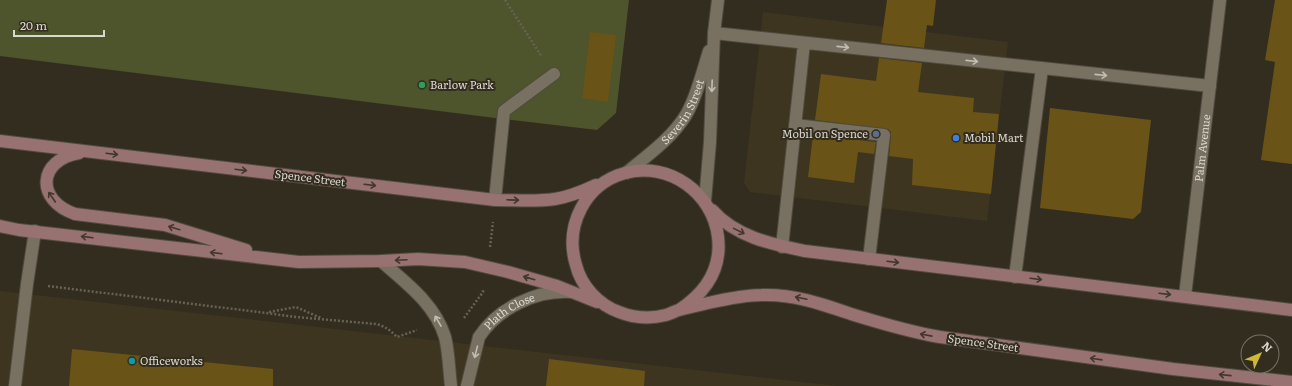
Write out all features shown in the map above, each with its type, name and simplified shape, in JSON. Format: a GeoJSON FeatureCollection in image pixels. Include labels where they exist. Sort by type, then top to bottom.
{"type":"FeatureCollection","features":[{"type":"Feature","properties":{"kind":"street","name":"Severin Street"},"geometry":{"type":"LineString","coordinates":[[707,204],[714,34],[718,0]]}},
{"type":"Feature","properties":{"kind":"street","name":"Palm Avenue"},"geometry":{"type":"LineString","coordinates":[[1185,296],[1220,0]]}},
{"type":"Feature","properties":{"kind":"street"},"geometry":{"type":"LineString","coordinates":[[714,34],[1210,86]]}},
{"type":"Feature","properties":{"kind":"street","name":"Severin Street"},"geometry":{"type":"LineString","coordinates":[[621,174],[661,144],[686,115],[698,86],[714,34]]}},
{"type":"Feature","properties":{"kind":"street"},"geometry":{"type":"LineString","coordinates":[[782,247],[804,43]]}},
{"type":"Feature","properties":{"kind":"street"},"geometry":{"type":"LineString","coordinates":[[1015,277],[1042,68]]}},
{"type":"Feature","properties":{"kind":"street"},"geometry":{"type":"LineString","coordinates":[[495,200],[504,110],[554,74]]}},
{"type":"Feature","properties":{"kind":"street"},"geometry":{"type":"LineString","coordinates":[[795,124],[884,135],[869,259]]}},
{"type":"Feature","properties":{"kind":"street","name":"Spence Street"},"geometry":{"type":"LineString","coordinates":[[0,141],[495,200],[531,201],[556,199],[583,191],[621,174],[649,170],[670,175],[690,185],[698,192],[718,216],[732,228],[752,237],[782,247],[805,252],[1185,296],[1292,310]]}},
{"type":"Feature","properties":{"kind":"street"},"geometry":{"type":"LineString","coordinates":[[90,152],[72,154],[62,158],[54,165],[48,177],[46,185],[49,194],[57,204],[67,211],[75,214],[165,225],[278,260]]}},
{"type":"Feature","properties":{"kind":"street","name":"Spence Street"},"geometry":{"type":"LineString","coordinates":[[618,312],[606,306],[597,299],[582,280],[576,269],[572,245],[576,220],[580,209],[587,199],[605,182],[621,174]]}},
{"type":"Feature","properties":{"kind":"street","name":"Spence Street"},"geometry":{"type":"LineString","coordinates":[[0,229],[35,231],[278,260],[318,262],[418,259],[466,262],[556,286],[618,312],[630,316],[642,317],[667,315],[679,310],[690,303],[706,286],[712,276],[718,253],[717,229],[714,218],[707,204]]}},
{"type":"Feature","properties":{"kind":"street","name":"Spence Street"},"geometry":{"type":"LineString","coordinates":[[0,226],[19,230]]}},
{"type":"Feature","properties":{"kind":"street"},"geometry":{"type":"LineString","coordinates":[[15,386],[35,231]]}},
{"type":"Feature","properties":{"kind":"street"},"geometry":{"type":"LineString","coordinates":[[381,261],[428,305],[441,326],[447,346],[451,386]]}},
{"type":"Feature","properties":{"kind":"street","name":"Plath Close"},"geometry":{"type":"LineString","coordinates":[[467,386],[479,337],[494,319],[512,307],[538,296],[553,292],[572,292]]}},
{"type":"Feature","properties":{"kind":"street","name":"Spence Street"},"geometry":{"type":"LineString","coordinates":[[679,310],[741,296],[761,294],[782,295],[813,301],[921,334],[1172,369],[1292,382]]}},
{"type":"Feature","properties":{"kind":"path"},"geometry":{"type":"LineString","coordinates":[[505,0],[554,74]]}},
{"type":"Feature","properties":{"kind":"path"},"geometry":{"type":"LineString","coordinates":[[27,284],[266,312],[296,317],[376,324],[383,326],[397,337],[416,330]]}},
{"type":"Feature","properties":{"kind":"path"},"geometry":{"type":"LineString","coordinates":[[459,321],[483,292]]}},
{"type":"Feature","properties":{"kind":"path"},"geometry":{"type":"LineString","coordinates":[[266,312],[296,307],[324,319]]}},
{"type":"Feature","properties":{"kind":"shaded area"},"geometry":{"type":"Polygon","coordinates":[[[763,12],[1008,42],[987,221],[750,192],[744,183],[763,12]]]}},
{"type":"Feature","properties":{"kind":"shaded area"},"geometry":{"type":"Polygon","coordinates":[[[0,291],[837,386],[0,386],[0,291]]]}},
{"type":"Feature","properties":{"kind":"green space","name":"Barlow Park"},"geometry":{"type":"Polygon","coordinates":[[[0,0],[629,0],[616,113],[597,130],[0,56],[0,0]]]}},
{"type":"Feature","properties":{"kind":"building"},"geometry":{"type":"Polygon","coordinates":[[[887,0],[936,0],[933,26],[927,25],[924,48],[881,43],[887,0]]]}},
{"type":"Feature","properties":{"kind":"building"},"geometry":{"type":"Polygon","coordinates":[[[1275,0],[1292,0],[1292,164],[1261,160],[1275,62],[1265,60],[1275,0]]]}},
{"type":"Feature","properties":{"kind":"building"},"geometry":{"type":"Polygon","coordinates":[[[590,32],[616,35],[608,102],[582,98],[590,32]]]}},
{"type":"Feature","properties":{"kind":"building"},"geometry":{"type":"Polygon","coordinates":[[[879,58],[922,63],[918,92],[974,98],[973,112],[999,114],[991,194],[912,185],[913,159],[889,156],[891,132],[888,129],[815,120],[821,74],[876,81],[879,58]]]}},
{"type":"Feature","properties":{"kind":"building"},"geometry":{"type":"Polygon","coordinates":[[[1050,108],[1151,120],[1141,212],[1133,219],[1040,208],[1050,108]]]}},
{"type":"Feature","properties":{"kind":"building"},"geometry":{"type":"Polygon","coordinates":[[[813,135],[876,142],[874,154],[858,152],[854,183],[808,177],[813,135]]]}},
{"type":"Feature","properties":{"kind":"building","name":"Officeworks"},"geometry":{"type":"Polygon","coordinates":[[[72,349],[273,369],[273,386],[69,386],[72,349]]]}},
{"type":"Feature","properties":{"kind":"building"},"geometry":{"type":"Polygon","coordinates":[[[549,359],[645,371],[644,386],[546,386],[549,359]]]}},
{"type":"Feature","properties":{"kind":"place","name":"Barlow Park"},"geometry":{"type":"Point","coordinates":[422,85]}},
{"type":"Feature","properties":{"kind":"place","name":"Mobil on Spence"},"geometry":{"type":"Point","coordinates":[876,134]}},
{"type":"Feature","properties":{"kind":"place","name":"Mobil Mart"},"geometry":{"type":"Point","coordinates":[956,138]}},
{"type":"Feature","properties":{"kind":"place","name":"Officeworks"},"geometry":{"type":"Point","coordinates":[132,361]}}]}
